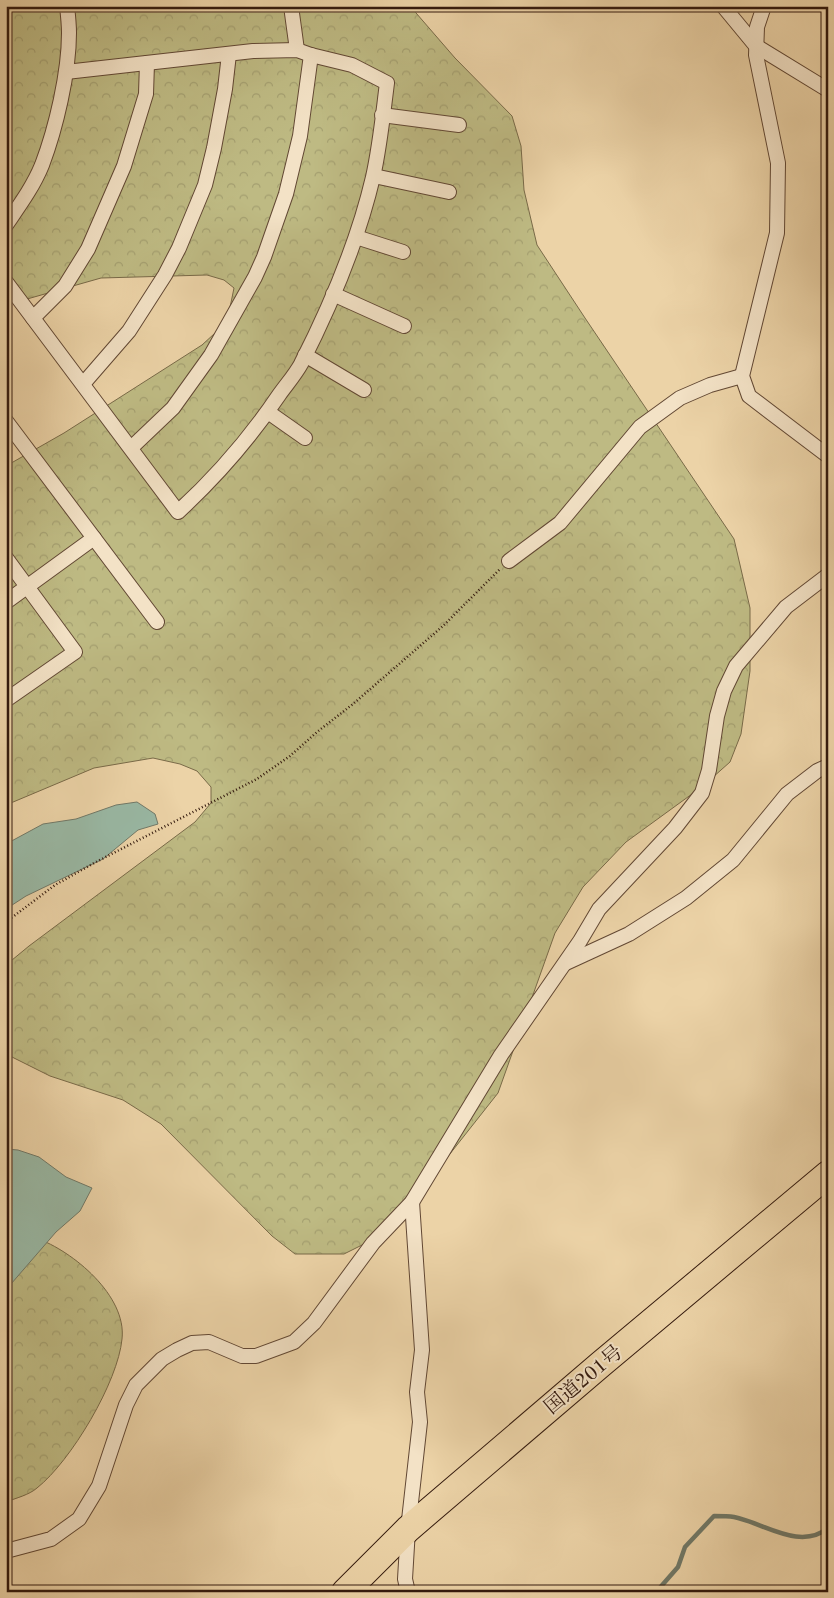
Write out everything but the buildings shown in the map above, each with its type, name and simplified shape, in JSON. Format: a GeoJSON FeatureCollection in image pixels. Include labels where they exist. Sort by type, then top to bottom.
{"type":"FeatureCollection","features":[{"type":"Feature","properties":{"kind":"highway","name":"国道201号"},"geometry":{"type":"LineString","coordinates":[[344,1592],[408,1529],[828,1174]]}},
{"type":"Feature","properties":{"kind":"street"},"geometry":{"type":"LineString","coordinates":[[6,225],[42,166],[58,110],[66,72],[69,33],[67,6]]}},
{"type":"Feature","properties":{"kind":"street"},"geometry":{"type":"LineString","coordinates":[[290,6],[297,50]]}},
{"type":"Feature","properties":{"kind":"street"},"geometry":{"type":"LineString","coordinates":[[723,6],[756,46],[828,90]]}},
{"type":"Feature","properties":{"kind":"street"},"geometry":{"type":"LineString","coordinates":[[764,6],[757,26],[756,55],[778,163],[777,233],[742,376],[749,396],[828,456]]}},
{"type":"Feature","properties":{"kind":"street"},"geometry":{"type":"LineString","coordinates":[[6,282],[178,512],[203,489],[239,449],[268,412],[300,365],[333,294],[356,237],[374,176],[387,83],[352,66],[297,50],[253,50],[147,64],[66,72]]}},
{"type":"Feature","properties":{"kind":"street"},"geometry":{"type":"LineString","coordinates":[[83,384],[129,332],[165,275],[179,248],[206,185],[225,89],[229,54]]}},
{"type":"Feature","properties":{"kind":"street"},"geometry":{"type":"LineString","coordinates":[[131,448],[173,408],[210,356],[258,270],[286,194],[300,136],[311,55]]}},
{"type":"Feature","properties":{"kind":"street"},"geometry":{"type":"LineString","coordinates":[[33,318],[65,286],[88,248],[124,166],[146,94],[147,64]]}},
{"type":"Feature","properties":{"kind":"street"},"geometry":{"type":"LineString","coordinates":[[382,115],[460,125]]}},
{"type":"Feature","properties":{"kind":"street"},"geometry":{"type":"LineString","coordinates":[[374,176],[449,192]]}},
{"type":"Feature","properties":{"kind":"street"},"geometry":{"type":"LineString","coordinates":[[356,237],[403,252]]}},
{"type":"Feature","properties":{"kind":"street"},"geometry":{"type":"LineString","coordinates":[[333,294],[404,326]]}},
{"type":"Feature","properties":{"kind":"street"},"geometry":{"type":"LineString","coordinates":[[305,355],[364,390]]}},
{"type":"Feature","properties":{"kind":"street"},"geometry":{"type":"LineString","coordinates":[[509,561],[560,523],[640,427],[680,398],[710,385],[742,376]]}},
{"type":"Feature","properties":{"kind":"street"},"geometry":{"type":"LineString","coordinates":[[268,412],[305,438]]}},
{"type":"Feature","properties":{"kind":"street"},"geometry":{"type":"LineString","coordinates":[[6,421],[157,622]]}},
{"type":"Feature","properties":{"kind":"street"},"geometry":{"type":"LineString","coordinates":[[6,602],[94,538]]}},
{"type":"Feature","properties":{"kind":"street"},"geometry":{"type":"LineString","coordinates":[[6,558],[75,652],[6,700]]}},
{"type":"Feature","properties":{"kind":"street"},"geometry":{"type":"LineString","coordinates":[[6,1551],[51,1539],[79,1519],[99,1486],[126,1405],[136,1385],[162,1359],[192,1343],[209,1342],[242,1356],[256,1356],[294,1342],[314,1323],[373,1243],[412,1202],[501,1055],[565,963],[599,909],[675,828],[702,792],[709,770],[716,716],[724,691],[736,666],[786,606],[828,575]]}},
{"type":"Feature","properties":{"kind":"street"},"geometry":{"type":"LineString","coordinates":[[565,963],[628,934],[686,898],[733,860],[787,794],[817,771],[828,766]]}},
{"type":"Feature","properties":{"kind":"street"},"geometry":{"type":"LineString","coordinates":[[408,1592],[405,1579],[408,1529],[420,1422],[417,1392],[422,1350],[412,1202]]}},
{"type":"Feature","properties":{"kind":"path"},"geometry":{"type":"LineString","coordinates":[[6,922],[55,885],[257,779],[290,756],[443,626],[509,561]]}},
{"type":"Feature","properties":{"kind":"green space"},"geometry":{"type":"Polygon","coordinates":[[[6,6],[410,6],[455,58],[512,116],[521,146],[524,190],[537,245],[734,539],[750,608],[750,671],[741,734],[730,762],[703,786],[626,842],[583,887],[555,933],[498,1093],[408,1207],[366,1243],[344,1254],[295,1254],[272,1236],[161,1124],[123,1100],[50,1076],[6,1054],[6,965],[195,822],[211,803],[211,787],[197,771],[180,764],[153,758],[94,768],[6,805],[6,466],[64,433],[202,345],[227,322],[234,288],[224,280],[207,275],[101,278],[6,305],[6,6]]]}},
{"type":"Feature","properties":{"kind":"green space"},"geometry":{"type":"Polygon","coordinates":[[[6,1235],[36,1238],[51,1244],[81,1264],[95,1277],[116,1307],[121,1323],[122,1339],[119,1357],[112,1377],[91,1420],[78,1440],[50,1476],[37,1488],[6,1502],[6,1235]]]}},
{"type":"Feature","properties":{"kind":"shaded area"},"geometry":{"type":"Polygon","coordinates":[[[137,802],[155,814],[158,824],[138,830],[103,859],[26,896],[6,909],[6,844],[43,824],[76,819],[116,805],[137,802]]]}},
{"type":"Feature","properties":{"kind":"shaded area"},"geometry":{"type":"Polygon","coordinates":[[[6,1149],[18,1150],[39,1157],[66,1177],[92,1188],[80,1211],[56,1232],[11,1284],[6,1287],[6,1149]]]}},
{"type":"Feature","properties":{"kind":"waterway"},"geometry":{"type":"LineString","coordinates":[[653,1592],[657,1591],[678,1567],[685,1547],[714,1516],[734,1517],[794,1536],[806,1537],[828,1528]]}}]}
